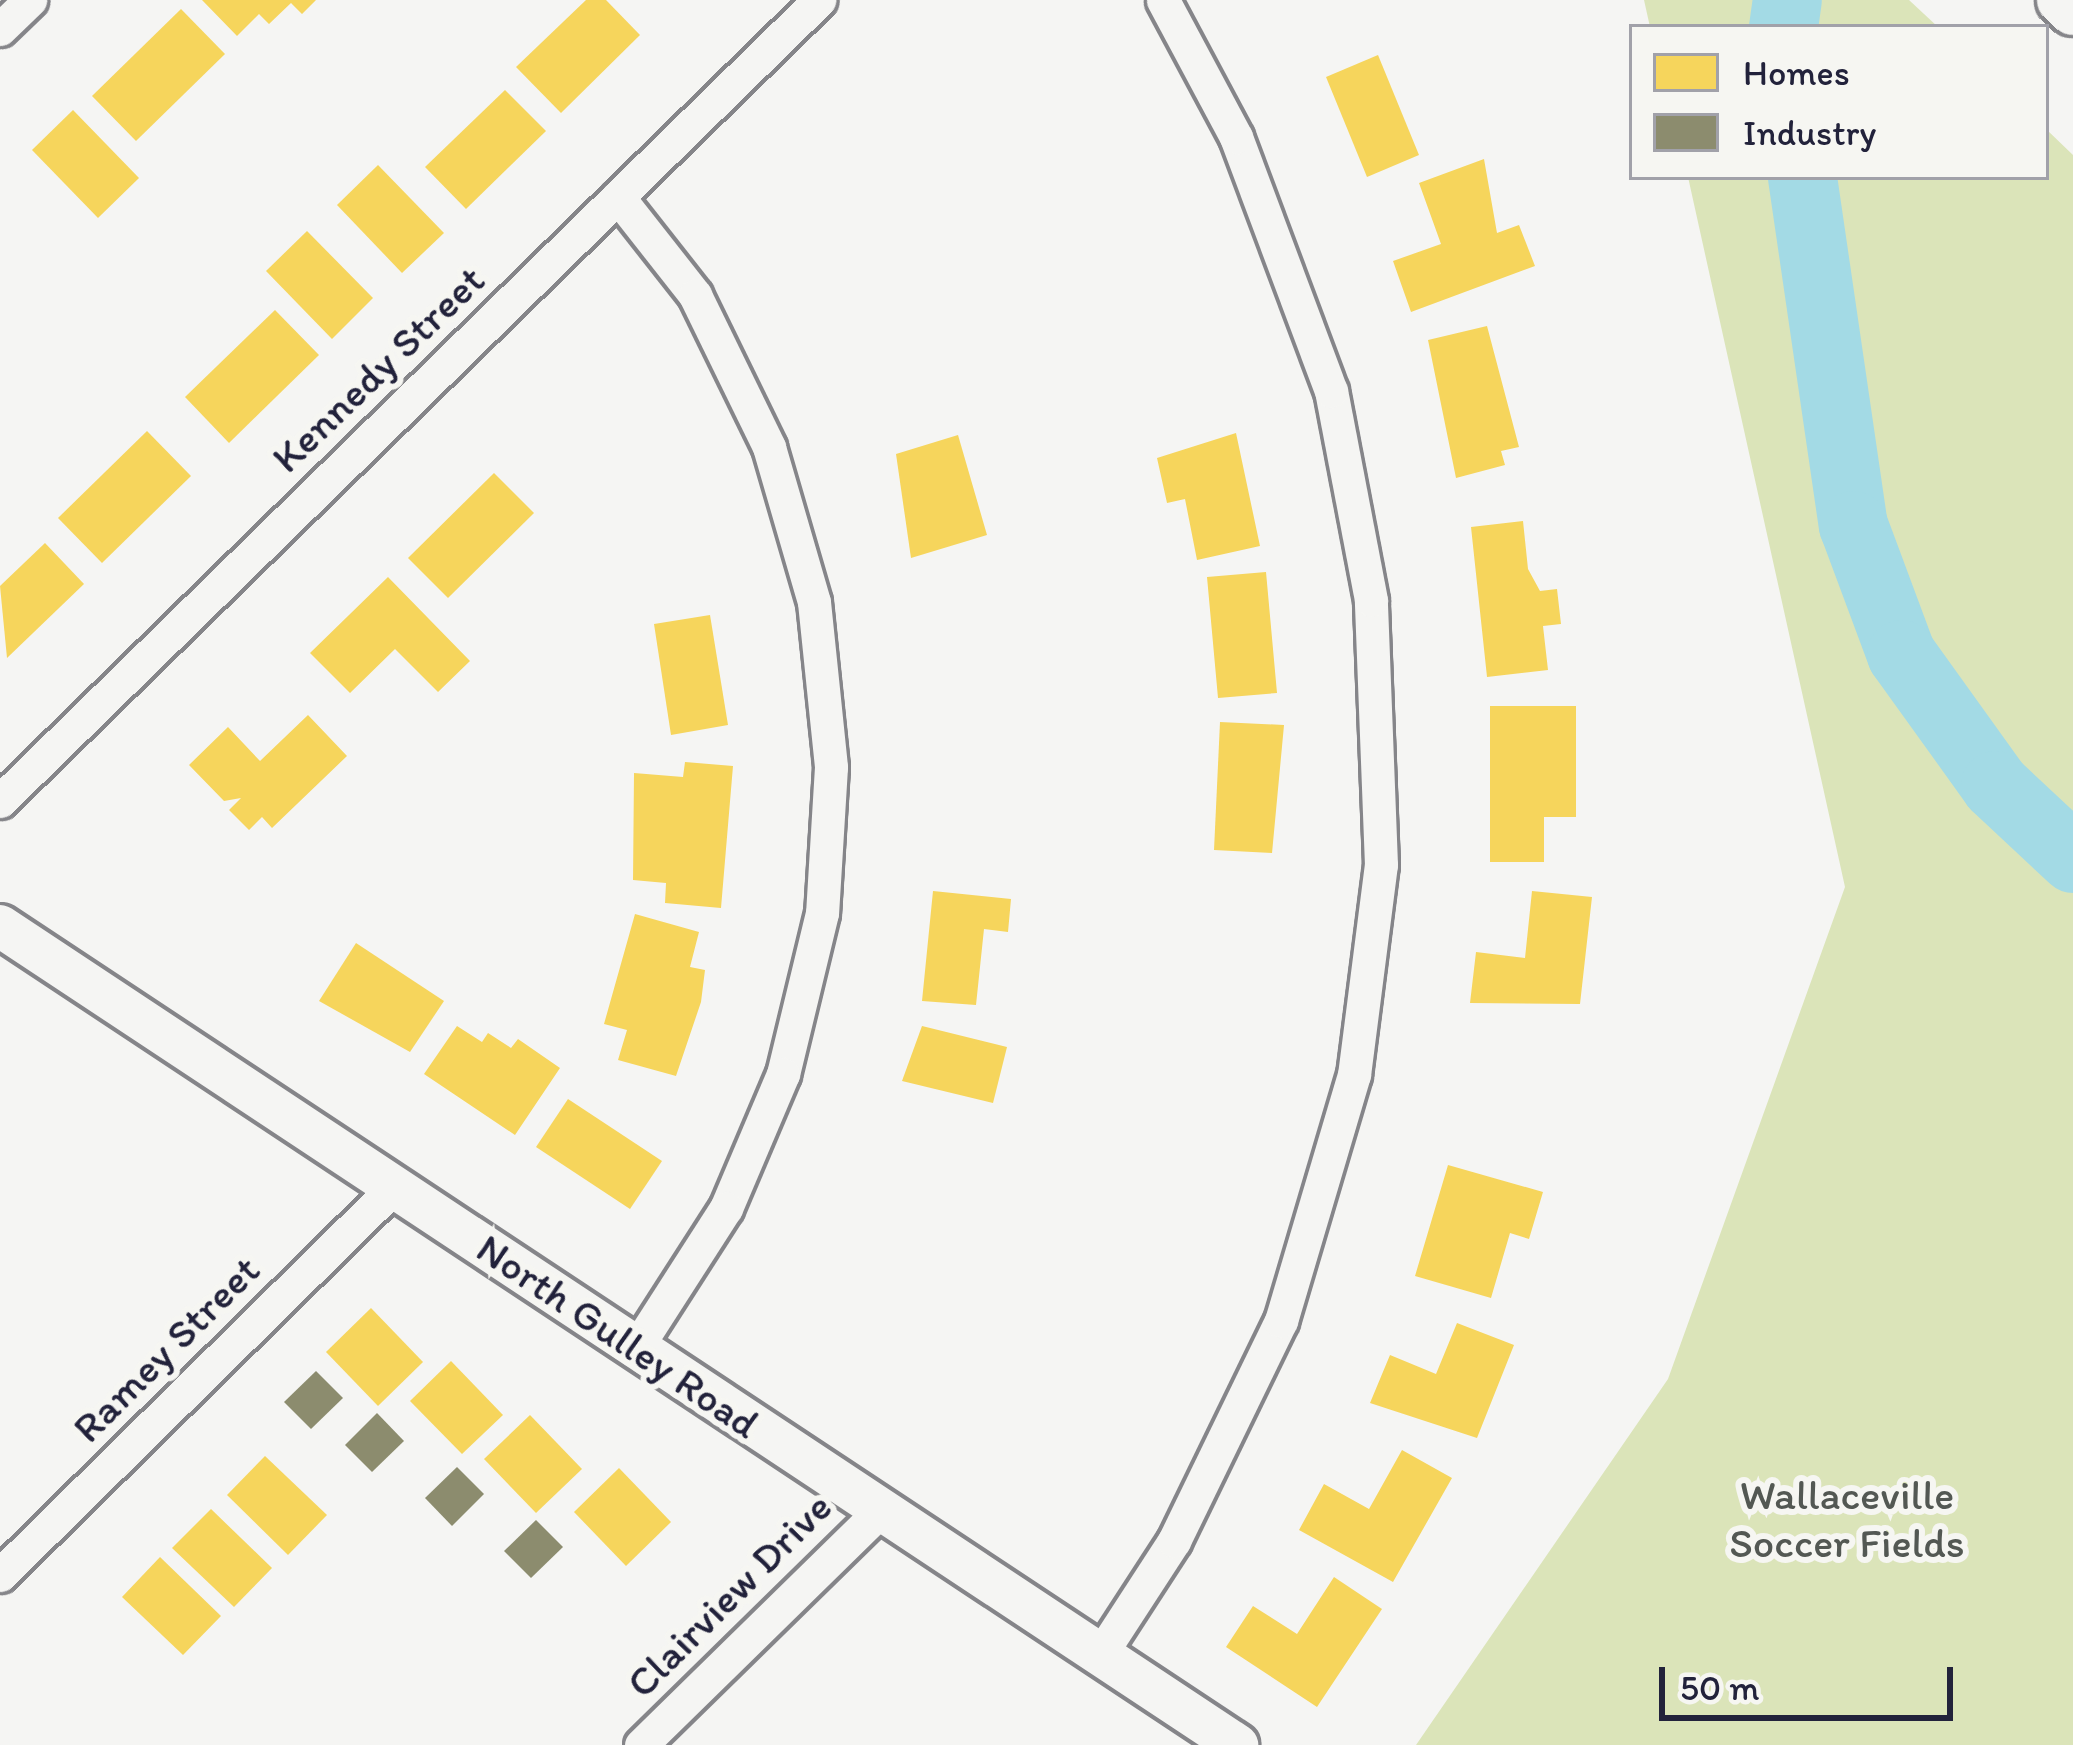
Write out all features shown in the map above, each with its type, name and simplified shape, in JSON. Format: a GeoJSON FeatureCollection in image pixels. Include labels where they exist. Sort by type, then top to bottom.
{"type":"FeatureCollection","features":[{"type":"Feature","properties":{"kind":"main road"},"geometry":{"type":"LineString","coordinates":[[2061,0],[2073,11]]}},
{"type":"Feature","properties":{"kind":"street"},"geometry":{"type":"LineString","coordinates":[[0,29],[30,0]]}},
{"type":"Feature","properties":{"kind":"street","name":"Kennedy Street"},"geometry":{"type":"LineString","coordinates":[[0,801],[819,0]]}},
{"type":"Feature","properties":{"kind":"street"},"geometry":{"type":"LineString","coordinates":[[1100,1654],[1174,1541],[1281,1321],[1354,1075],[1381,865],[1371,600],[1331,391],[1236,137],[1163,0]]}},
{"type":"Feature","properties":{"kind":"street"},"geometry":{"type":"LineString","coordinates":[[618,197],[695,295],[770,447],[814,602],[831,767],[822,913],[783,1074],[726,1208],[636,1348]]}},
{"type":"Feature","properties":{"kind":"street","name":"North Gulley Road"},"geometry":{"type":"LineString","coordinates":[[0,926],[1237,1745]]}},
{"type":"Feature","properties":{"kind":"street","name":"Ramey Street"},"geometry":{"type":"LineString","coordinates":[[0,1575],[394,1187]]}},
{"type":"Feature","properties":{"kind":"street","name":"Clairview Drive"},"geometry":{"type":"LineString","coordinates":[[641,1745],[880,1510]]}},
{"type":"Feature","properties":{"kind":"green space"},"geometry":{"type":"Polygon","coordinates":[[[1644,0],[1909,0],[1935,24],[1649,24],[1644,0]]]}},
{"type":"Feature","properties":{"kind":"green space","name":"Wallaceville Soccer Fields"},"geometry":{"type":"Polygon","coordinates":[[[2049,132],[2073,155],[2073,1745],[1416,1745],[1668,1379],[1845,887],[1689,180],[2049,180],[2049,132]]]}},
{"type":"Feature","properties":{"kind":"building: Homes"},"geometry":{"type":"Polygon","coordinates":[[[202,0],[316,0],[302,14],[291,3],[269,24],[259,14],[237,36],[202,0]]]}},
{"type":"Feature","properties":{"kind":"building: Homes"},"geometry":{"type":"Polygon","coordinates":[[[586,0],[606,0],[640,35],[561,113],[516,67],[586,0]]]}},
{"type":"Feature","properties":{"kind":"building: Homes"},"geometry":{"type":"Polygon","coordinates":[[[181,9],[225,54],[136,141],[92,96],[181,9]]]}},
{"type":"Feature","properties":{"kind":"building: Homes"},"geometry":{"type":"Polygon","coordinates":[[[1378,55],[1419,155],[1367,177],[1326,77],[1378,55]]]}},
{"type":"Feature","properties":{"kind":"building: Homes"},"geometry":{"type":"Polygon","coordinates":[[[505,90],[546,131],[466,209],[425,167],[505,90]]]}},
{"type":"Feature","properties":{"kind":"building: Homes"},"geometry":{"type":"Polygon","coordinates":[[[73,110],[139,178],[98,218],[32,150],[73,110]]]}},
{"type":"Feature","properties":{"kind":"building: Homes"},"geometry":{"type":"Polygon","coordinates":[[[1484,159],[1497,233],[1519,225],[1535,266],[1411,312],[1393,261],[1441,244],[1419,183],[1484,159]]]}},
{"type":"Feature","properties":{"kind":"building: Homes"},"geometry":{"type":"Polygon","coordinates":[[[378,165],[444,233],[402,273],[337,205],[378,165]]]}},
{"type":"Feature","properties":{"kind":"building: Homes"},"geometry":{"type":"Polygon","coordinates":[[[307,231],[373,298],[332,339],[266,271],[307,231]]]}},
{"type":"Feature","properties":{"kind":"building: Homes"},"geometry":{"type":"Polygon","coordinates":[[[275,310],[319,355],[229,443],[185,397],[275,310]]]}},
{"type":"Feature","properties":{"kind":"building: Homes"},"geometry":{"type":"Polygon","coordinates":[[[1487,326],[1519,447],[1501,451],[1505,465],[1456,478],[1428,340],[1487,326]]]}},
{"type":"Feature","properties":{"kind":"building: Homes"},"geometry":{"type":"Polygon","coordinates":[[[147,431],[191,476],[102,563],[58,518],[147,431]]]}},
{"type":"Feature","properties":{"kind":"building: Homes"},"geometry":{"type":"Polygon","coordinates":[[[1236,433],[1260,546],[1197,560],[1185,499],[1167,503],[1157,458],[1236,433]]]}},
{"type":"Feature","properties":{"kind":"building: Homes"},"geometry":{"type":"Polygon","coordinates":[[[958,435],[987,535],[911,558],[896,454],[958,435]]]}},
{"type":"Feature","properties":{"kind":"building: Homes"},"geometry":{"type":"Polygon","coordinates":[[[494,473],[534,513],[448,598],[408,558],[494,473]]]}},
{"type":"Feature","properties":{"kind":"building: Homes"},"geometry":{"type":"Polygon","coordinates":[[[1523,521],[1528,569],[1540,591],[1557,589],[1561,624],[1543,626],[1548,670],[1487,677],[1471,527],[1523,521]]]}},
{"type":"Feature","properties":{"kind":"building: Homes"},"geometry":{"type":"Polygon","coordinates":[[[45,543],[84,584],[7,658],[0,586],[45,543]]]}},
{"type":"Feature","properties":{"kind":"building: Homes"},"geometry":{"type":"Polygon","coordinates":[[[1266,572],[1277,693],[1218,698],[1207,577],[1266,572]]]}},
{"type":"Feature","properties":{"kind":"building: Homes"},"geometry":{"type":"Polygon","coordinates":[[[388,577],[470,661],[438,692],[395,649],[350,693],[310,653],[388,577]]]}},
{"type":"Feature","properties":{"kind":"building: Homes"},"geometry":{"type":"Polygon","coordinates":[[[710,615],[728,725],[671,735],[654,624],[710,615]]]}},
{"type":"Feature","properties":{"kind":"building: Homes"},"geometry":{"type":"Polygon","coordinates":[[[1490,706],[1576,706],[1576,817],[1544,817],[1544,862],[1490,862],[1490,706]]]}},
{"type":"Feature","properties":{"kind":"building: Homes"},"geometry":{"type":"Polygon","coordinates":[[[308,715],[347,756],[272,828],[262,817],[249,830],[229,810],[241,798],[224,801],[189,765],[228,727],[260,761],[308,715]]]}},
{"type":"Feature","properties":{"kind":"building: Homes"},"geometry":{"type":"Polygon","coordinates":[[[1220,722],[1284,725],[1272,853],[1214,850],[1220,722]]]}},
{"type":"Feature","properties":{"kind":"building: Homes"},"geometry":{"type":"Polygon","coordinates":[[[685,762],[733,766],[721,908],[665,903],[666,883],[633,880],[634,773],[683,777],[685,762]]]}},
{"type":"Feature","properties":{"kind":"building: Homes"},"geometry":{"type":"Polygon","coordinates":[[[933,891],[1011,899],[1008,932],[984,929],[976,1005],[922,1001],[933,891]]]}},
{"type":"Feature","properties":{"kind":"building: Homes"},"geometry":{"type":"Polygon","coordinates":[[[1532,891],[1592,897],[1580,1004],[1470,1003],[1476,952],[1525,958],[1532,891]]]}},
{"type":"Feature","properties":{"kind":"building: Homes"},"geometry":{"type":"Polygon","coordinates":[[[635,914],[699,932],[690,967],[705,970],[701,1002],[676,1076],[618,1060],[627,1030],[604,1024],[635,914]]]}},
{"type":"Feature","properties":{"kind":"building: Homes"},"geometry":{"type":"Polygon","coordinates":[[[356,943],[444,1001],[410,1052],[319,1001],[356,943]]]}},
{"type":"Feature","properties":{"kind":"building: Homes"},"geometry":{"type":"Polygon","coordinates":[[[457,1026],[482,1042],[488,1033],[511,1048],[518,1039],[560,1068],[515,1135],[424,1074],[457,1026]]]}},
{"type":"Feature","properties":{"kind":"building: Homes"},"geometry":{"type":"Polygon","coordinates":[[[922,1026],[1007,1047],[993,1103],[902,1081],[922,1026]]]}},
{"type":"Feature","properties":{"kind":"building: Homes"},"geometry":{"type":"Polygon","coordinates":[[[568,1099],[662,1161],[630,1209],[536,1147],[568,1099]]]}},
{"type":"Feature","properties":{"kind":"building: Homes"},"geometry":{"type":"Polygon","coordinates":[[[1448,1165],[1543,1192],[1529,1239],[1510,1233],[1491,1298],[1415,1276],[1448,1165]]]}},
{"type":"Feature","properties":{"kind":"building: Homes"},"geometry":{"type":"Polygon","coordinates":[[[371,1308],[423,1362],[378,1406],[326,1352],[371,1308]]]}},
{"type":"Feature","properties":{"kind":"building: Homes"},"geometry":{"type":"Polygon","coordinates":[[[1457,1323],[1514,1345],[1477,1438],[1370,1403],[1390,1355],[1436,1374],[1457,1323]]]}},
{"type":"Feature","properties":{"kind":"building: Homes"},"geometry":{"type":"Polygon","coordinates":[[[451,1361],[503,1415],[462,1454],[410,1401],[451,1361]]]}},
{"type":"Feature","properties":{"kind":"building: Homes"},"geometry":{"type":"Polygon","coordinates":[[[530,1415],[582,1469],[536,1513],[484,1459],[530,1415]]]}},
{"type":"Feature","properties":{"kind":"building: Homes"},"geometry":{"type":"Polygon","coordinates":[[[1402,1450],[1452,1478],[1393,1582],[1299,1530],[1324,1484],[1369,1509],[1402,1450]]]}},
{"type":"Feature","properties":{"kind":"building: Homes"},"geometry":{"type":"Polygon","coordinates":[[[265,1456],[327,1515],[288,1555],[227,1495],[265,1456]]]}},
{"type":"Feature","properties":{"kind":"building: Homes"},"geometry":{"type":"Polygon","coordinates":[[[619,1468],[671,1522],[626,1566],[574,1512],[619,1468]]]}},
{"type":"Feature","properties":{"kind":"building: Homes"},"geometry":{"type":"Polygon","coordinates":[[[211,1509],[272,1568],[234,1607],[172,1548],[211,1509]]]}},
{"type":"Feature","properties":{"kind":"building: Homes"},"geometry":{"type":"Polygon","coordinates":[[[160,1557],[221,1616],[183,1655],[122,1597],[160,1557]]]}},
{"type":"Feature","properties":{"kind":"building: Homes"},"geometry":{"type":"Polygon","coordinates":[[[1334,1577],[1382,1609],[1317,1707],[1226,1647],[1253,1606],[1297,1634],[1334,1577]]]}},
{"type":"Feature","properties":{"kind":"building: Industry"},"geometry":{"type":"Polygon","coordinates":[[[316,1371],[343,1398],[311,1429],[284,1402],[316,1371]]]}},
{"type":"Feature","properties":{"kind":"building: Industry"},"geometry":{"type":"Polygon","coordinates":[[[377,1413],[404,1441],[372,1472],[345,1445],[377,1413]]]}},
{"type":"Feature","properties":{"kind":"building: Industry"},"geometry":{"type":"Polygon","coordinates":[[[457,1467],[484,1494],[452,1526],[425,1498],[457,1467]]]}},
{"type":"Feature","properties":{"kind":"building: Industry"},"geometry":{"type":"Polygon","coordinates":[[[536,1520],[563,1547],[531,1578],[504,1551],[536,1520]]]}},
{"type":"Feature","properties":{"kind":"waterway"},"geometry":{"type":"LineString","coordinates":[[1783,24],[1787,0]]}},
{"type":"Feature","properties":{"kind":"waterway"},"geometry":{"type":"LineString","coordinates":[[1802,180],[1853,525],[1901,654],[1995,785],[2073,858]]}}]}
